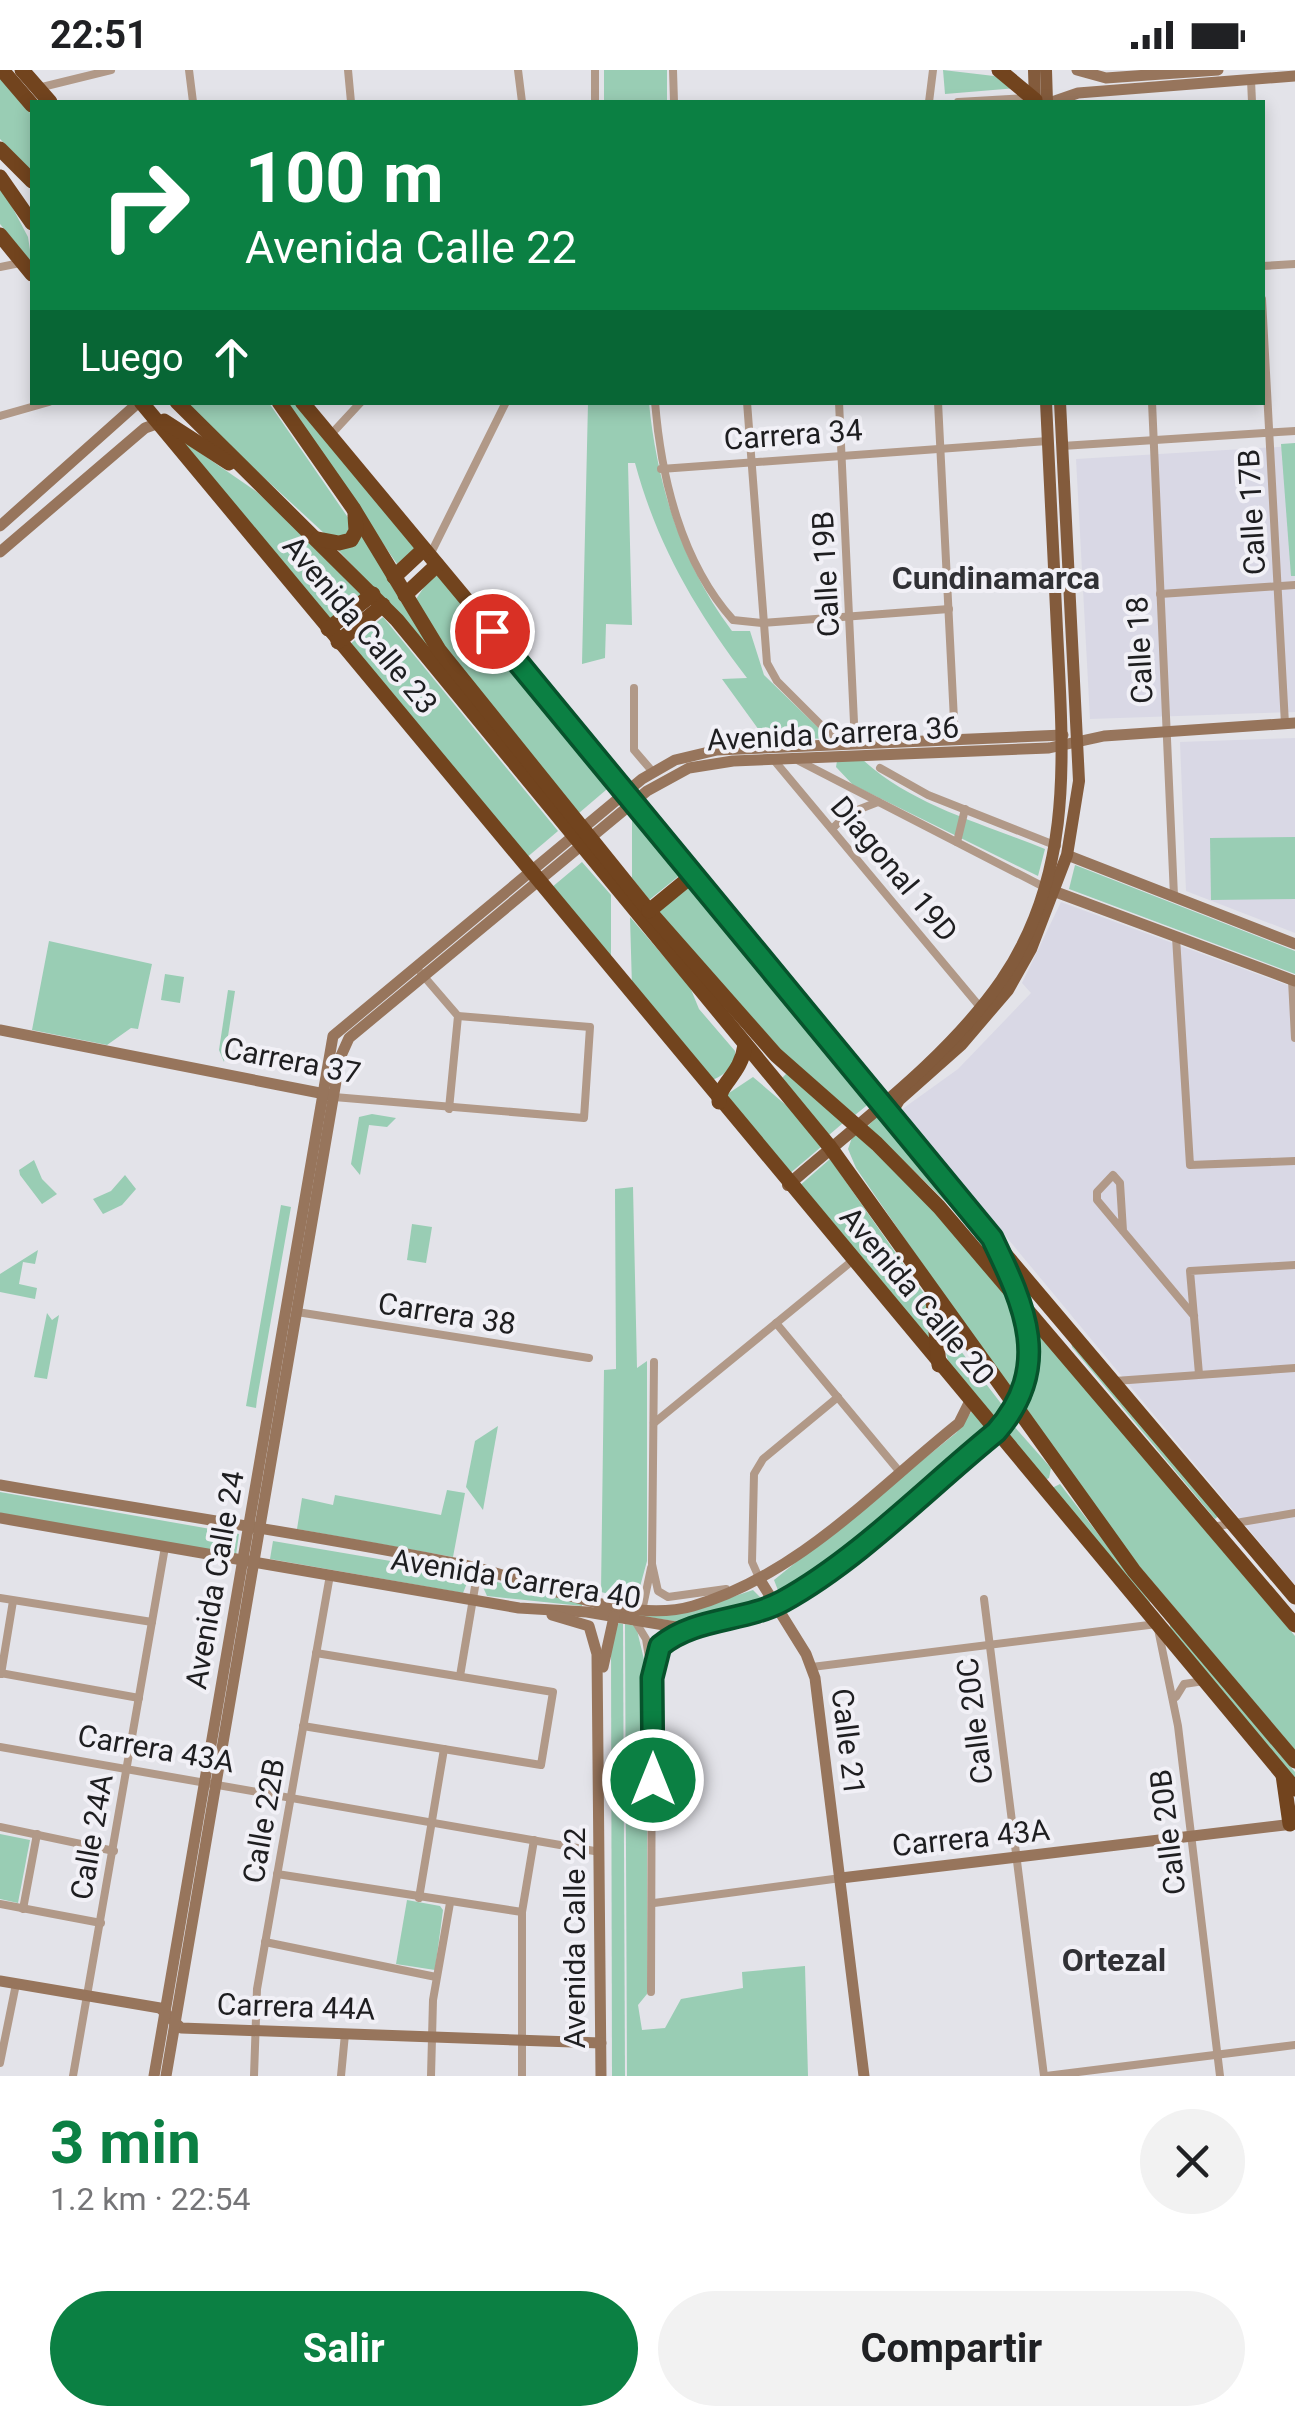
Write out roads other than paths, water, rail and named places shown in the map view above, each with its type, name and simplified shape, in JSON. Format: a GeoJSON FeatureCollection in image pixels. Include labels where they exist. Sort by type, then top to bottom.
{"type":"FeatureCollection","features":[{"type":"Feature","properties":{"kind":"highway"},"geometry":{"type":"LineString","coordinates":[[2,70],[30,103]]}},
{"type":"Feature","properties":{"kind":"highway"},"geometry":{"type":"LineString","coordinates":[[22,70],[48,100]]}},
{"type":"Feature","properties":{"kind":"highway"},"geometry":{"type":"LineString","coordinates":[[1000,70],[1038,100]]}},
{"type":"Feature","properties":{"kind":"highway"},"geometry":{"type":"LineString","coordinates":[[0,150],[30,177]]}},
{"type":"Feature","properties":{"kind":"highway"},"geometry":{"type":"LineString","coordinates":[[0,177],[30,221]]}},
{"type":"Feature","properties":{"kind":"highway"},"geometry":{"type":"LineString","coordinates":[[15,199],[30,233]]}},
{"type":"Feature","properties":{"kind":"highway"},"geometry":{"type":"LineString","coordinates":[[0,235],[28,268]]}},
{"type":"Feature","properties":{"kind":"highway","name":"Avenida Calle 23"},"geometry":{"type":"LineString","coordinates":[[143,405],[534,877]]}},
{"type":"Feature","properties":{"kind":"highway"},"geometry":{"type":"LineString","coordinates":[[145,405],[253,479]]}},
{"type":"Feature","properties":{"kind":"highway","name":"Avenida Calle 23"},"geometry":{"type":"LineString","coordinates":[[180,405],[378,600],[581,837]]}},
{"type":"Feature","properties":{"kind":"highway","name":"Avenida Calle 23"},"geometry":{"type":"LineString","coordinates":[[281,405],[353,508],[451,666],[581,837]]}},
{"type":"Feature","properties":{"kind":"highway"},"geometry":{"type":"LineString","coordinates":[[305,405],[992,1238],[1295,1597]]}},
{"type":"Feature","properties":{"kind":"highway"},"geometry":{"type":"LineString","coordinates":[[318,539],[339,543],[351,540],[357,526],[353,508]]}},
{"type":"Feature","properties":{"kind":"highway"},"geometry":{"type":"LineString","coordinates":[[394,577],[431,556]]}},
{"type":"Feature","properties":{"kind":"highway"},"geometry":{"type":"LineString","coordinates":[[404,595],[431,556]]}},
{"type":"Feature","properties":{"kind":"highway"},"geometry":{"type":"LineString","coordinates":[[333,635],[378,600]]}},
{"type":"Feature","properties":{"kind":"highway"},"geometry":{"type":"LineString","coordinates":[[581,837],[768,1046],[939,1207],[1292,1618]]}},
{"type":"Feature","properties":{"kind":"highway","name":"Avenida Calle 20"},"geometry":{"type":"LineString","coordinates":[[581,837],[830,1147],[1204,1680],[1295,1789]]}},
{"type":"Feature","properties":{"kind":"highway"},"geometry":{"type":"LineString","coordinates":[[650,911],[694,874]]}},
{"type":"Feature","properties":{"kind":"highway","name":"Avenida Calle 20"},"geometry":{"type":"LineString","coordinates":[[534,877],[1044,1489],[1295,1761]]}},
{"type":"Feature","properties":{"kind":"highway"},"geometry":{"type":"LineString","coordinates":[[719,1102],[721,1089],[742,1066],[745,1045]]}},
{"type":"Feature","properties":{"kind":"highway"},"geometry":{"type":"LineString","coordinates":[[939,1207],[992,1238]]}},
{"type":"Feature","properties":{"kind":"highway"},"geometry":{"type":"LineString","coordinates":[[928,1287],[938,1318],[939,1365]]}},
{"type":"Feature","properties":{"kind":"highway"},"geometry":{"type":"LineString","coordinates":[[1060,1349],[1066,1323]]}},
{"type":"Feature","properties":{"kind":"highway"},"geometry":{"type":"LineString","coordinates":[[1044,1489],[1062,1473]]}},
{"type":"Feature","properties":{"kind":"highway"},"geometry":{"type":"LineString","coordinates":[[1284,1776],[1292,1824]]}},
{"type":"Feature","properties":{"kind":"main road"},"geometry":{"type":"LineString","coordinates":[[1034,70],[1039,100]]}},
{"type":"Feature","properties":{"kind":"main road"},"geometry":{"type":"LineString","coordinates":[[1039,100],[1046,70]]}},
{"type":"Feature","properties":{"kind":"main road"},"geometry":{"type":"LineString","coordinates":[[1076,70],[1106,78],[1218,70]]}},
{"type":"Feature","properties":{"kind":"main road"},"geometry":{"type":"LineString","coordinates":[[1045,100],[1078,94],[1140,96],[1295,76]]}},
{"type":"Feature","properties":{"kind":"main road"},"geometry":{"type":"LineString","coordinates":[[0,526],[138,405]]}},
{"type":"Feature","properties":{"kind":"main road"},"geometry":{"type":"LineString","coordinates":[[1046,405],[1067,741]]}},
{"type":"Feature","properties":{"kind":"main road"},"geometry":{"type":"LineString","coordinates":[[788,1185],[855,1125],[899,1100],[972,1034],[1008,990],[1051,890],[1062,851],[1067,741],[1060,405]]}},
{"type":"Feature","properties":{"kind":"main road"},"geometry":{"type":"LineString","coordinates":[[0,552],[148,426],[159,424]]}},
{"type":"Feature","properties":{"kind":"main road"},"geometry":{"type":"LineString","coordinates":[[110,431],[124,447]]}},
{"type":"Feature","properties":{"kind":"main road","name":"Avenida Carrera 36"},"geometry":{"type":"LineString","coordinates":[[328,1095],[349,1038],[630,797],[652,771],[702,752],[1067,741],[1290,724]]}},
{"type":"Feature","properties":{"kind":"main road","name":"Avenida Carrera 36"},"geometry":{"type":"LineString","coordinates":[[630,797],[690,768],[955,740],[1067,741]]}},
{"type":"Feature","properties":{"kind":"main road"},"geometry":{"type":"LineString","coordinates":[[1062,851],[1295,944]]}},
{"type":"Feature","properties":{"kind":"main road","name":"Avenida Carrera 36"},"geometry":{"type":"LineString","coordinates":[[328,1095],[333,1036],[415,966],[534,877]]}},
{"type":"Feature","properties":{"kind":"main road"},"geometry":{"type":"LineString","coordinates":[[886,1107],[980,1007],[1014,959],[1051,890]]}},
{"type":"Feature","properties":{"kind":"main road"},"geometry":{"type":"LineString","coordinates":[[1051,890],[1293,981]]}},
{"type":"Feature","properties":{"kind":"main road","name":"Carrera 37"},"geometry":{"type":"LineString","coordinates":[[0,1030],[328,1095]]}},
{"type":"Feature","properties":{"kind":"main road","name":"Avenida Calle 24"},"geometry":{"type":"LineString","coordinates":[[166,2076],[249,1561],[297,1312],[328,1095]]}},
{"type":"Feature","properties":{"kind":"main road","name":"Avenida Calle 24"},"geometry":{"type":"LineString","coordinates":[[255,1529],[328,1095]]}},
{"type":"Feature","properties":{"kind":"main road","name":"Avenida Carrera 40"},"geometry":{"type":"LineString","coordinates":[[0,1485],[478,1568],[676,1627],[705,1623],[773,1606],[833,1568],[996,1432],[1015,1409],[1025,1385],[1030,1352],[1018,1300],[992,1238]]}},
{"type":"Feature","properties":{"kind":"main road","name":"Avenida Carrera 40"},"geometry":{"type":"LineString","coordinates":[[0,1518],[531,1609],[638,1616],[690,1607],[756,1582],[813,1545],[959,1422],[970,1401]]}},
{"type":"Feature","properties":{"kind":"main road","name":"Calle 21"},"geometry":{"type":"LineString","coordinates":[[756,1582],[812,1667],[864,2076]]}},
{"type":"Feature","properties":{"kind":"main road","name":"Avenida Calle 22"},"geometry":{"type":"LineString","coordinates":[[531,1609],[591,1628],[600,1679],[601,2076]]}},
{"type":"Feature","properties":{"kind":"main road","name":"Avenida Calle 22"},"geometry":{"type":"LineString","coordinates":[[600,1679],[614,1617]]}},
{"type":"Feature","properties":{"kind":"main road","name":"Avenida Calle 24"},"geometry":{"type":"LineString","coordinates":[[154,2076],[211,1784]]}},
{"type":"Feature","properties":{"kind":"main road","name":"Carrera 43A"},"geometry":{"type":"LineString","coordinates":[[841,1878],[1292,1824]]}},
{"type":"Feature","properties":{"kind":"main road","name":"Carrera 44A"},"geometry":{"type":"LineString","coordinates":[[0,1981],[160,2008],[181,2028],[601,2044]]}},
{"type":"Feature","properties":{"kind":"street"},"geometry":{"type":"LineString","coordinates":[[38,88],[111,70]]}},
{"type":"Feature","properties":{"kind":"street"},"geometry":{"type":"LineString","coordinates":[[188,70],[193,100]]}},
{"type":"Feature","properties":{"kind":"street"},"geometry":{"type":"LineString","coordinates":[[348,70],[351,100]]}},
{"type":"Feature","properties":{"kind":"street"},"geometry":{"type":"LineString","coordinates":[[518,70],[522,100]]}},
{"type":"Feature","properties":{"kind":"street"},"geometry":{"type":"LineString","coordinates":[[595,70],[596,100]]}},
{"type":"Feature","properties":{"kind":"street"},"geometry":{"type":"LineString","coordinates":[[673,70],[674,100]]}},
{"type":"Feature","properties":{"kind":"street"},"geometry":{"type":"LineString","coordinates":[[929,100],[933,70]]}},
{"type":"Feature","properties":{"kind":"street"},"geometry":{"type":"LineString","coordinates":[[1250,80],[1252,100]]}},
{"type":"Feature","properties":{"kind":"street"},"geometry":{"type":"LineString","coordinates":[[1265,266],[1295,264]]}},
{"type":"Feature","properties":{"kind":"street"},"geometry":{"type":"LineString","coordinates":[[0,267],[28,268]]}},
{"type":"Feature","properties":{"kind":"street","name":"Calle 17B"},"geometry":{"type":"LineString","coordinates":[[1265,349],[1290,724]]}},
{"type":"Feature","properties":{"kind":"street"},"geometry":{"type":"LineString","coordinates":[[0,416],[38,405]]}},
{"type":"Feature","properties":{"kind":"street"},"geometry":{"type":"LineString","coordinates":[[336,429],[358,405]]}},
{"type":"Feature","properties":{"kind":"street"},"geometry":{"type":"LineString","coordinates":[[431,556],[505,405]]}},
{"type":"Feature","properties":{"kind":"street"},"geometry":{"type":"LineString","coordinates":[[654,405],[661,468],[692,553],[729,616],[739,623],[949,609]]}},
{"type":"Feature","properties":{"kind":"street"},"geometry":{"type":"LineString","coordinates":[[747,405],[766,664],[777,681],[843,750]]}},
{"type":"Feature","properties":{"kind":"street","name":"Calle 19B"},"geometry":{"type":"LineString","coordinates":[[835,780],[843,750],[850,616],[840,405]]}},
{"type":"Feature","properties":{"kind":"street"},"geometry":{"type":"LineString","coordinates":[[938,405],[955,740]]}},
{"type":"Feature","properties":{"kind":"street","name":"Calle 18"},"geometry":{"type":"LineString","coordinates":[[1152,405],[1174,896]]}},
{"type":"Feature","properties":{"kind":"street"},"geometry":{"type":"LineString","coordinates":[[1062,446],[1295,431]]}},
{"type":"Feature","properties":{"kind":"street","name":"Carrera 34"},"geometry":{"type":"LineString","coordinates":[[661,468],[1048,441]]}},
{"type":"Feature","properties":{"kind":"street"},"geometry":{"type":"LineString","coordinates":[[1160,594],[1295,585]]}},
{"type":"Feature","properties":{"kind":"street"},"geometry":{"type":"LineString","coordinates":[[634,688],[634,750],[652,771]]}},
{"type":"Feature","properties":{"kind":"street"},"geometry":{"type":"LineString","coordinates":[[795,758],[1051,890]]}},
{"type":"Feature","properties":{"kind":"street","name":"Diagonal 19D"},"geometry":{"type":"LineString","coordinates":[[774,759],[980,1007]]}},
{"type":"Feature","properties":{"kind":"street"},"geometry":{"type":"LineString","coordinates":[[880,768],[1062,851]]}},
{"type":"Feature","properties":{"kind":"street"},"geometry":{"type":"LineString","coordinates":[[832,829],[847,814],[878,802]]}},
{"type":"Feature","properties":{"kind":"street"},"geometry":{"type":"LineString","coordinates":[[957,842],[965,809]]}},
{"type":"Feature","properties":{"kind":"street"},"geometry":{"type":"LineString","coordinates":[[1176,937],[1190,1166],[1295,1160]]}},
{"type":"Feature","properties":{"kind":"street"},"geometry":{"type":"LineString","coordinates":[[415,966],[458,1016],[449,1109]]}},
{"type":"Feature","properties":{"kind":"street"},"geometry":{"type":"LineString","coordinates":[[1293,981],[1295,1038]]}},
{"type":"Feature","properties":{"kind":"street","name":"Carrera 37"},"geometry":{"type":"LineString","coordinates":[[328,1095],[578,1120],[586,1116],[592,1032],[585,1024],[458,1016]]}},
{"type":"Feature","properties":{"kind":"street"},"geometry":{"type":"LineString","coordinates":[[1123,1231],[1120,1183],[1113,1175],[1096,1195],[1123,1231],[1194,1316]]}},
{"type":"Feature","properties":{"kind":"street"},"geometry":{"type":"LineString","coordinates":[[654,1422],[852,1261]]}},
{"type":"Feature","properties":{"kind":"street"},"geometry":{"type":"LineString","coordinates":[[1200,1374],[1190,1271],[1295,1265]]}},
{"type":"Feature","properties":{"kind":"street","name":"Carrera 38"},"geometry":{"type":"LineString","coordinates":[[297,1312],[589,1358]]}},
{"type":"Feature","properties":{"kind":"street"},"geometry":{"type":"LineString","coordinates":[[776,1323],[900,1471]]}},
{"type":"Feature","properties":{"kind":"street"},"geometry":{"type":"LineString","coordinates":[[654,1362],[652,1564],[658,1591],[668,1598],[756,1582]]}},
{"type":"Feature","properties":{"kind":"street"},"geometry":{"type":"LineString","coordinates":[[1115,1381],[1295,1368]]}},
{"type":"Feature","properties":{"kind":"street","name":"Calle 21"},"geometry":{"type":"LineString","coordinates":[[756,1582],[750,1489],[763,1460],[838,1398]]}},
{"type":"Feature","properties":{"kind":"street"},"geometry":{"type":"LineString","coordinates":[[1212,1526],[1295,1513]]}},
{"type":"Feature","properties":{"kind":"street","name":"Calle 24A"},"geometry":{"type":"LineString","coordinates":[[73,2076],[166,1547]]}},
{"type":"Feature","properties":{"kind":"street"},"geometry":{"type":"LineString","coordinates":[[651,1992],[652,1678],[638,1616],[652,1564]]}},
{"type":"Feature","properties":{"kind":"street"},"geometry":{"type":"LineString","coordinates":[[460,1676],[478,1568]]}},
{"type":"Feature","properties":{"kind":"street","name":"Calle 22B"},"geometry":{"type":"LineString","coordinates":[[254,2076],[265,1942],[330,1575]]}},
{"type":"Feature","properties":{"kind":"street"},"geometry":{"type":"LineString","coordinates":[[0,1598],[152,1622]]}},
{"type":"Feature","properties":{"kind":"street","name":"Calle 20C"},"geometry":{"type":"LineString","coordinates":[[984,1599],[1014,1858],[1045,2076]]}},
{"type":"Feature","properties":{"kind":"street"},"geometry":{"type":"LineString","coordinates":[[13,1601],[0,1673],[140,1698]]}},
{"type":"Feature","properties":{"kind":"street"},"geometry":{"type":"LineString","coordinates":[[812,1667],[1163,1619]]}},
{"type":"Feature","properties":{"kind":"street","name":"Calle 20B"},"geometry":{"type":"LineString","coordinates":[[1163,1619],[1220,2076]]}},
{"type":"Feature","properties":{"kind":"street"},"geometry":{"type":"LineString","coordinates":[[652,1678],[660,1646],[705,1623]]}},
{"type":"Feature","properties":{"kind":"street"},"geometry":{"type":"LineString","coordinates":[[303,1726],[541,1765],[553,1692],[316,1653]]}},
{"type":"Feature","properties":{"kind":"street"},"geometry":{"type":"LineString","coordinates":[[1175,1701],[1184,1684],[1204,1680]]}},
{"type":"Feature","properties":{"kind":"street","name":"Carrera 43A"},"geometry":{"type":"LineString","coordinates":[[0,1747],[600,1852]]}},
{"type":"Feature","properties":{"kind":"street"},"geometry":{"type":"LineString","coordinates":[[419,1898],[444,1749]]}},
{"type":"Feature","properties":{"kind":"street"},"geometry":{"type":"LineString","coordinates":[[0,1828],[114,1850]]}},
{"type":"Feature","properties":{"kind":"street"},"geometry":{"type":"LineString","coordinates":[[22,1908],[37,1834]]}},
{"type":"Feature","properties":{"kind":"street"},"geometry":{"type":"LineString","coordinates":[[522,2076],[522,1912],[534,1840]]}},
{"type":"Feature","properties":{"kind":"street"},"geometry":{"type":"LineString","coordinates":[[278,1874],[522,1912]]}},
{"type":"Feature","properties":{"kind":"street","name":"Carrera 43A"},"geometry":{"type":"LineString","coordinates":[[654,1903],[841,1878]]}},
{"type":"Feature","properties":{"kind":"street"},"geometry":{"type":"LineString","coordinates":[[431,2076],[436,1976],[450,1903]]}},
{"type":"Feature","properties":{"kind":"street"},"geometry":{"type":"LineString","coordinates":[[0,1904],[100,1922]]}},
{"type":"Feature","properties":{"kind":"street"},"geometry":{"type":"LineString","coordinates":[[265,1942],[436,1976]]}},
{"type":"Feature","properties":{"kind":"street"},"geometry":{"type":"LineString","coordinates":[[0,2063],[16,1984]]}},
{"type":"Feature","properties":{"kind":"street"},"geometry":{"type":"LineString","coordinates":[[341,2076],[345,2034]]}},
{"type":"Feature","properties":{"kind":"street"},"geometry":{"type":"LineString","coordinates":[[1045,2076],[1295,2046]]}},
{"type":"Feature","properties":{"kind":"district","name":"Cundinamarca"},"geometry":{"type":"Point","coordinates":[996,578]}},
{"type":"Feature","properties":{"kind":"district","name":"Ortezal"},"geometry":{"type":"Point","coordinates":[1114,1960]}}]}
